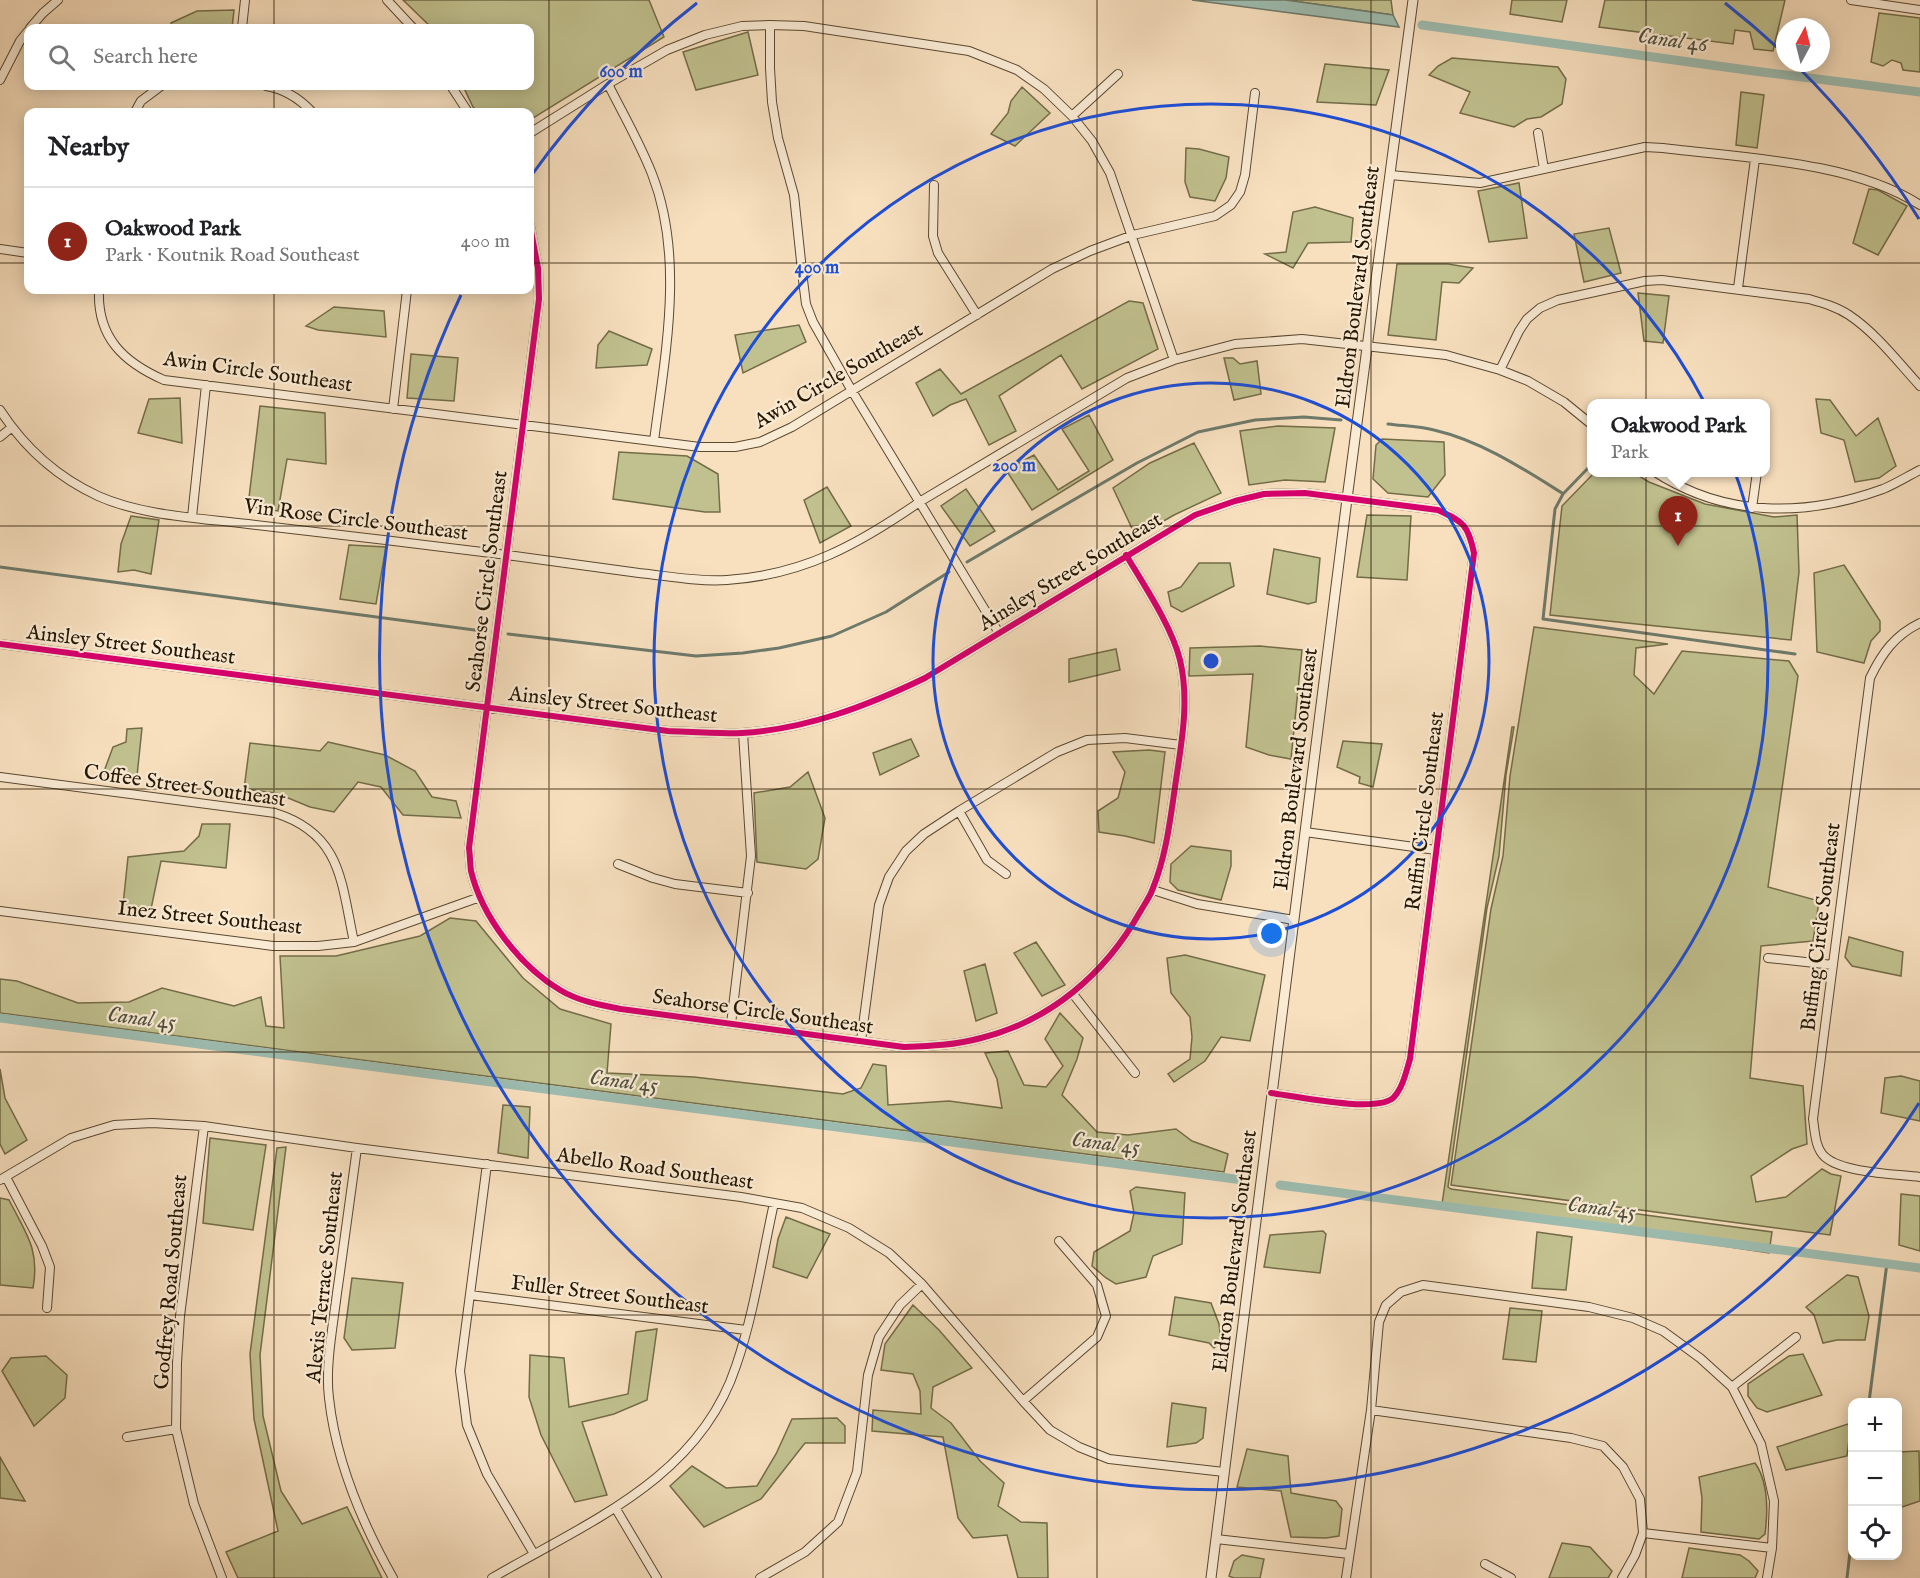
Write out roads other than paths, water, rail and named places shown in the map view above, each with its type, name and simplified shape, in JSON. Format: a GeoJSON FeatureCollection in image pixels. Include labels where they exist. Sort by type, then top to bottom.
{"type":"FeatureCollection","features":[{"type":"Feature","properties":{"kind":"street"},"geometry":{"type":"LineString","coordinates":[[34,24],[58,0]]}},
{"type":"Feature","properties":{"kind":"street"},"geometry":{"type":"LineString","coordinates":[[242,24],[245,0]]}},
{"type":"Feature","properties":{"kind":"street"},"geometry":{"type":"LineString","coordinates":[[387,0],[409,24]]}},
{"type":"Feature","properties":{"kind":"street","name":"Eldron Boulevard Southeast"},"geometry":{"type":"LineString","coordinates":[[1211,1578],[1347,499],[1413,0]]}},
{"type":"Feature","properties":{"kind":"street"},"geometry":{"type":"LineString","coordinates":[[1851,0],[1920,10]]}},
{"type":"Feature","properties":{"kind":"street"},"geometry":{"type":"LineString","coordinates":[[770,25],[772,102],[778,138],[794,195],[806,304],[852,392],[921,501],[999,633]]}},
{"type":"Feature","properties":{"kind":"street"},"geometry":{"type":"LineString","coordinates":[[534,130],[667,50],[705,35],[742,26],[804,26],[969,51],[1017,70],[1044,89],[1072,116],[1092,141],[1110,173],[1174,360]]}},
{"type":"Feature","properties":{"kind":"street"},"geometry":{"type":"LineString","coordinates":[[0,80],[24,36]]}},
{"type":"Feature","properties":{"kind":"street"},"geometry":{"type":"LineString","coordinates":[[1072,116],[1118,74]]}},
{"type":"Feature","properties":{"kind":"street"},"geometry":{"type":"LineString","coordinates":[[608,84],[652,175],[665,219],[670,278],[670,314],[654,441]]}},
{"type":"Feature","properties":{"kind":"street"},"geometry":{"type":"LineString","coordinates":[[137,108],[141,101],[156,90]]}},
{"type":"Feature","properties":{"kind":"street"},"geometry":{"type":"LineString","coordinates":[[282,90],[297,98],[308,108]]}},
{"type":"Feature","properties":{"kind":"street"},"geometry":{"type":"LineString","coordinates":[[454,90],[465,108]]}},
{"type":"Feature","properties":{"kind":"street","name":"Awin Circle Southeast"},"geometry":{"type":"LineString","coordinates":[[99,294],[102,321],[110,339],[126,358],[143,371],[164,380],[700,447],[735,447],[760,442],[792,427],[1052,269],[1132,235],[1215,216],[1231,205],[1240,192],[1245,175],[1255,93]]}},
{"type":"Feature","properties":{"kind":"street"},"geometry":{"type":"LineString","coordinates":[[1538,133],[1544,169]]}},
{"type":"Feature","properties":{"kind":"street"},"geometry":{"type":"LineString","coordinates":[[1390,175],[1480,183],[1645,147],[1663,148],[1812,166],[1861,178],[1904,195],[1920,205]]}},
{"type":"Feature","properties":{"kind":"street"},"geometry":{"type":"LineString","coordinates":[[1738,288],[1755,159]]}},
{"type":"Feature","properties":{"kind":"street"},"geometry":{"type":"LineString","coordinates":[[934,185],[933,236],[938,253],[977,315]]}},
{"type":"Feature","properties":{"kind":"street"},"geometry":{"type":"LineString","coordinates":[[523,424],[539,299],[538,268],[534,247]]}},
{"type":"Feature","properties":{"kind":"street"},"geometry":{"type":"LineString","coordinates":[[0,249],[24,252]]}},
{"type":"Feature","properties":{"kind":"street"},"geometry":{"type":"LineString","coordinates":[[1500,370],[1519,331],[1527,319],[1540,308],[1558,300],[1662,279],[1809,299],[1833,306],[1871,333],[1920,386]]}},
{"type":"Feature","properties":{"kind":"street"},"geometry":{"type":"LineString","coordinates":[[393,409],[407,294]]}},
{"type":"Feature","properties":{"kind":"street","name":"Vin Rose Circle Southeast"},"geometry":{"type":"LineString","coordinates":[[0,410],[11,428],[36,455],[64,477],[99,496],[126,506],[192,517],[679,578],[725,580],[770,575],[816,562],[852,545],[1127,378],[1174,360],[1235,344],[1302,339],[1446,356],[1500,370],[1528,381],[1564,402],[1587,421]]}},
{"type":"Feature","properties":{"kind":"street"},"geometry":{"type":"LineString","coordinates":[[192,517],[206,385]]}},
{"type":"Feature","properties":{"kind":"street","name":"Seahorse Circle Southeast"},"geometry":{"type":"LineString","coordinates":[[523,424],[469,848],[471,871],[480,897],[502,936],[522,961],[560,991],[590,1003],[904,1047],[946,1045],[981,1038],[1013,1028],[1045,1012],[1073,994],[1117,949],[1153,890],[1165,852],[1184,723],[1184,690],[1180,659],[1165,622],[1126,555]]}},
{"type":"Feature","properties":{"kind":"street"},"geometry":{"type":"LineString","coordinates":[[0,437],[11,428]]}},
{"type":"Feature","properties":{"kind":"street"},"geometry":{"type":"LineString","coordinates":[[1662,477],[1700,495],[1731,504],[1781,510],[1813,507],[1851,499],[1884,488],[1920,470]]}},
{"type":"Feature","properties":{"kind":"street"},"geometry":{"type":"LineString","coordinates":[[1752,508],[1755,477]]}},
{"type":"Feature","properties":{"kind":"street","name":"Ainsley Street Southeast"},"geometry":{"type":"LineString","coordinates":[[0,644],[668,731],[743,733],[826,719],[881,699],[925,678],[1195,515],[1264,494],[1305,493],[1347,499]]}},
{"type":"Feature","properties":{"kind":"street","name":"Ruffin Circle Southeast"},"geometry":{"type":"LineString","coordinates":[[1271,1093],[1363,1105],[1380,1105],[1393,1099],[1403,1082],[1410,1059],[1474,553],[1470,532],[1457,519],[1438,510],[1347,499]]}},
{"type":"Feature","properties":{"kind":"street","name":"Buffing Circle Southeast"},"geometry":{"type":"LineString","coordinates":[[1920,622],[1893,640],[1870,678],[1813,1119],[1816,1141],[1824,1157],[1842,1167],[1920,1178]]}},
{"type":"Feature","properties":{"kind":"street"},"geometry":{"type":"LineString","coordinates":[[732,1024],[751,856],[743,733]]}},
{"type":"Feature","properties":{"kind":"street"},"geometry":{"type":"LineString","coordinates":[[861,1041],[879,905],[889,877],[906,851],[924,834],[1057,752],[1087,740],[1125,738],[1181,745]]}},
{"type":"Feature","properties":{"kind":"street","name":"Coffee Street Southeast"},"geometry":{"type":"LineString","coordinates":[[0,777],[275,813],[295,819],[314,832],[330,851],[340,874],[354,942]]}},
{"type":"Feature","properties":{"kind":"street"},"geometry":{"type":"LineString","coordinates":[[959,811],[987,860],[1006,874]]}},
{"type":"Feature","properties":{"kind":"street"},"geometry":{"type":"LineString","coordinates":[[1305,832],[1436,850]]}},
{"type":"Feature","properties":{"kind":"street"},"geometry":{"type":"LineString","coordinates":[[618,864],[675,884],[748,893]]}},
{"type":"Feature","properties":{"kind":"street"},"geometry":{"type":"LineString","coordinates":[[1153,890],[1197,904],[1294,920]]}},
{"type":"Feature","properties":{"kind":"street","name":"Inez Street Southeast"},"geometry":{"type":"LineString","coordinates":[[0,911],[273,946],[318,946],[354,942],[480,897]]}},
{"type":"Feature","properties":{"kind":"street"},"geometry":{"type":"LineString","coordinates":[[1768,958],[1833,965]]}},
{"type":"Feature","properties":{"kind":"street"},"geometry":{"type":"LineString","coordinates":[[1073,994],[1135,1072]]}},
{"type":"Feature","properties":{"kind":"street","name":"Abello Road Southeast"},"geometry":{"type":"LineString","coordinates":[[3,1178],[71,1138],[114,1125],[152,1123],[204,1126],[741,1197],[802,1208],[849,1228],[889,1253],[922,1284],[1050,1430],[1079,1448],[1109,1459],[1224,1472]]}},
{"type":"Feature","properties":{"kind":"street","name":"Godfrey Road Southeast"},"geometry":{"type":"LineString","coordinates":[[204,1126],[180,1316],[176,1429],[194,1504],[222,1578]]}},
{"type":"Feature","properties":{"kind":"street","name":"Alexis Terrace Southeast"},"geometry":{"type":"LineString","coordinates":[[357,1148],[330,1345],[329,1397],[338,1447],[350,1486],[377,1550],[393,1578]]}},
{"type":"Feature","properties":{"kind":"street"},"geometry":{"type":"LineString","coordinates":[[487,1164],[460,1371],[467,1425],[487,1474],[534,1554]]}},
{"type":"Feature","properties":{"kind":"street"},"geometry":{"type":"LineString","coordinates":[[3,1178],[42,1246],[50,1268],[47,1308]]}},
{"type":"Feature","properties":{"kind":"street"},"geometry":{"type":"LineString","coordinates":[[492,1578],[616,1509],[671,1467],[712,1419],[736,1368],[774,1203]]}},
{"type":"Feature","properties":{"kind":"street"},"geometry":{"type":"LineString","coordinates":[[1023,1401],[1097,1337],[1106,1316],[1097,1285],[1059,1240]]}},
{"type":"Feature","properties":{"kind":"street"},"geometry":{"type":"LineString","coordinates":[[760,1578],[805,1551],[838,1522],[857,1472],[868,1375],[879,1337],[900,1305],[922,1284]]}},
{"type":"Feature","properties":{"kind":"street"},"geometry":{"type":"LineString","coordinates":[[1346,1578],[1371,1410],[1379,1322],[1386,1305],[1401,1292],[1423,1285],[1589,1307],[1633,1318],[1662,1331],[1700,1358],[1732,1387],[1761,1444],[1774,1501],[1772,1548],[1767,1578]]}},
{"type":"Feature","properties":{"kind":"street","name":"Fuller Street Southeast"},"geometry":{"type":"LineString","coordinates":[[470,1295],[746,1330]]}},
{"type":"Feature","properties":{"kind":"street"},"geometry":{"type":"LineString","coordinates":[[1732,1387],[1796,1337]]}},
{"type":"Feature","properties":{"kind":"street"},"geometry":{"type":"LineString","coordinates":[[1371,1410],[1571,1438],[1603,1446],[1623,1467],[1640,1499],[1643,1533],[1635,1555],[1622,1578]]}},
{"type":"Feature","properties":{"kind":"street"},"geometry":{"type":"LineString","coordinates":[[127,1437],[176,1429]]}},
{"type":"Feature","properties":{"kind":"street"},"geometry":{"type":"LineString","coordinates":[[616,1509],[657,1578]]}},
{"type":"Feature","properties":{"kind":"street"},"geometry":{"type":"LineString","coordinates":[[1643,1533],[1772,1548]]}},
{"type":"Feature","properties":{"kind":"street"},"geometry":{"type":"LineString","coordinates":[[1216,1539],[1349,1554]]}},
{"type":"Feature","properties":{"kind":"street"},"geometry":{"type":"LineString","coordinates":[[1485,1564],[1511,1578]]}},
{"type":"Feature","properties":{"kind":"waterway","name":"Canal 46"},"geometry":{"type":"LineString","coordinates":[[1422,25],[1920,92]]}},
{"type":"Feature","properties":{"kind":"waterway"},"geometry":{"type":"LineString","coordinates":[[967,562],[1137,463],[1198,432],[1255,420],[1304,417],[1341,420]]}},
{"type":"Feature","properties":{"kind":"waterway"},"geometry":{"type":"LineString","coordinates":[[1388,424],[1428,429],[1468,441],[1501,456],[1562,493]]}},
{"type":"Feature","properties":{"kind":"waterway"},"geometry":{"type":"LineString","coordinates":[[1587,469],[1563,494],[1555,509],[1543,619],[1795,654]]}},
{"type":"Feature","properties":{"kind":"waterway"},"geometry":{"type":"LineString","coordinates":[[0,567],[482,631]]}},
{"type":"Feature","properties":{"kind":"waterway"},"geometry":{"type":"LineString","coordinates":[[508,634],[696,656],[779,648],[832,636],[886,612],[949,572]]}},
{"type":"Feature","properties":{"kind":"waterway","name":"Canal 45"},"geometry":{"type":"LineString","coordinates":[[0,1018],[1243,1180]]}},
{"type":"Feature","properties":{"kind":"waterway","name":"Canal 45"},"geometry":{"type":"LineString","coordinates":[[1280,1185],[1920,1268]]}},
{"type":"Feature","properties":{"kind":"waterway"},"geometry":{"type":"LineString","coordinates":[[1870,1398],[1887,1263]]}},
{"type":"Feature","properties":{"kind":"waterway"},"geometry":{"type":"LineString","coordinates":[[1847,1578],[1849,1560]]}},
{"type":"Feature","properties":{"kind":"place","name":"Oakwood Park"},"geometry":{"type":"Point","coordinates":[1678,546]}}]}
